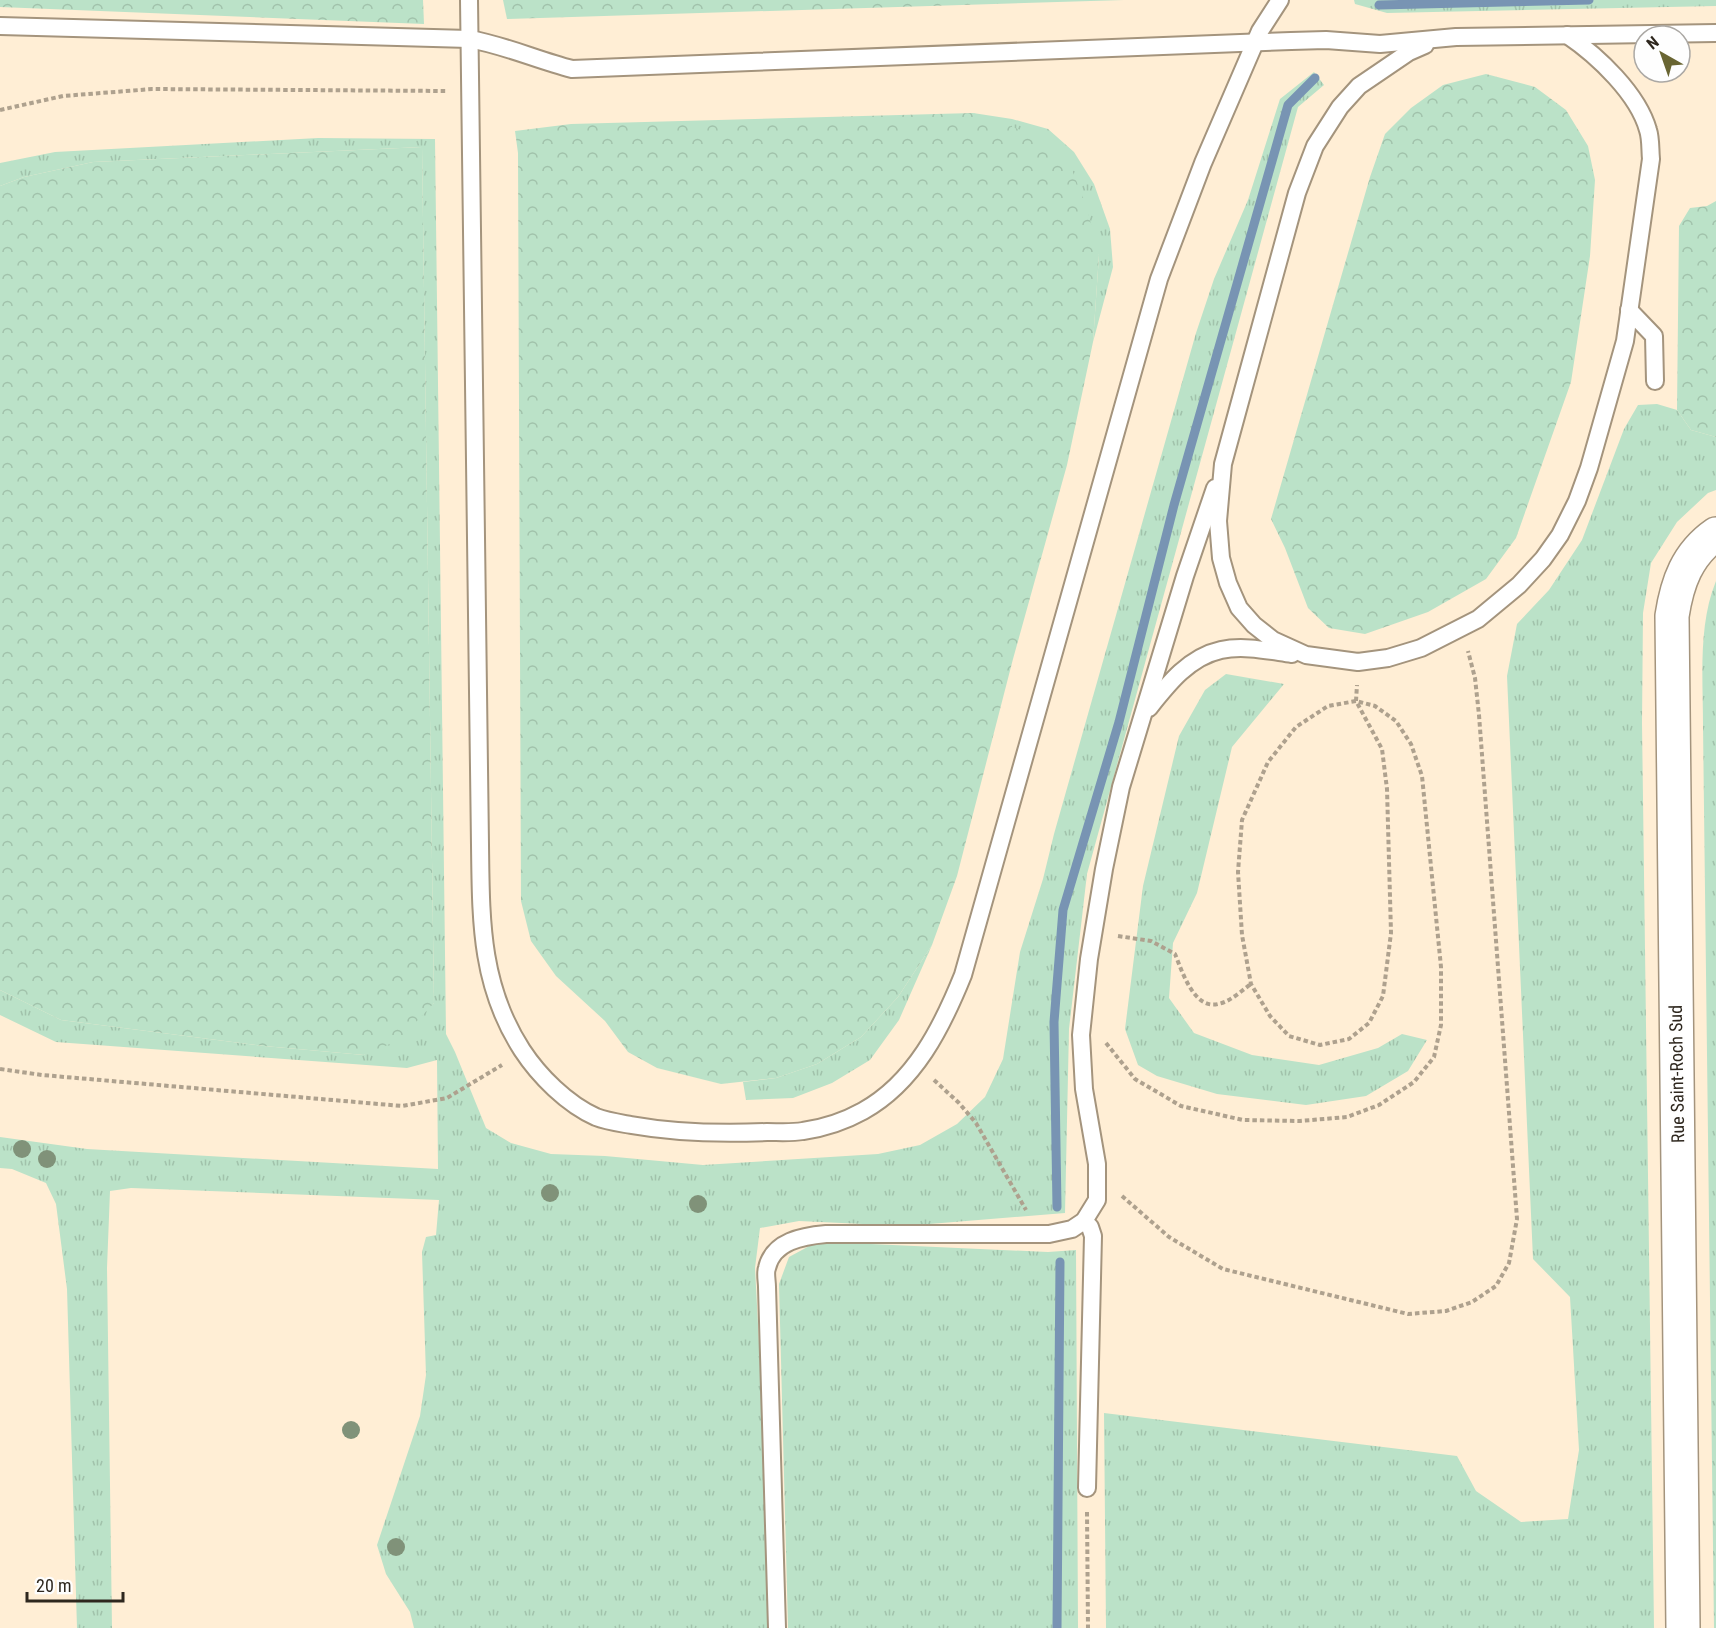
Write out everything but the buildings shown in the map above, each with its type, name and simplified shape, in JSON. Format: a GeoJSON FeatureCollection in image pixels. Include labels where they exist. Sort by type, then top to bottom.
{"type":"FeatureCollection","features":[{"type":"Feature","properties":{"kind":"street","name":"Rue Saint-Roch Sud"},"geometry":{"type":"LineString","coordinates":[[1683,1628],[1672,616],[1683,572],[1694,553],[1716,534]]}},
{"type":"Feature","properties":{"kind":"lane"},"geometry":{"type":"LineString","coordinates":[[469,0],[481,916],[489,971],[503,1017],[524,1052],[550,1084],[576,1105],[597,1117],[656,1130],[729,1134],[802,1131],[835,1124],[863,1111],[885,1096],[916,1063],[930,1046],[946,1016],[963,975],[1159,279],[1203,163],[1260,31],[1280,0]]}},
{"type":"Feature","properties":{"kind":"lane"},"geometry":{"type":"LineString","coordinates":[[0,26],[469,39],[495,44],[519,54],[572,69],[1326,40],[1380,44],[1456,37],[1716,33]]}},
{"type":"Feature","properties":{"kind":"lane"},"geometry":{"type":"LineString","coordinates":[[1143,716],[1167,685],[1185,668],[1205,656],[1222,650],[1239,649],[1358,662],[1388,658],[1421,648],[1478,619],[1519,585],[1543,559],[1560,535],[1577,501],[1589,468],[1625,341],[1651,159],[1648,130],[1635,102],[1611,70],[1586,47],[1567,35]]}},
{"type":"Feature","properties":{"kind":"lane"},"geometry":{"type":"LineString","coordinates":[[777,1628],[767,1267],[774,1254],[786,1242],[802,1236],[1040,1234],[1072,1229],[1084,1221],[1097,1200],[1097,1164],[1084,1089],[1081,1035],[1094,932],[1121,788],[1185,576],[1223,464],[1297,193],[1315,146],[1340,107],[1359,86],[1409,52],[1440,39]]}},
{"type":"Feature","properties":{"kind":"lane"},"geometry":{"type":"LineString","coordinates":[[1629,310],[1654,336],[1655,381]]}},
{"type":"Feature","properties":{"kind":"lane"},"geometry":{"type":"LineString","coordinates":[[1223,464],[1218,520],[1221,558],[1228,584],[1239,608],[1254,625],[1273,640],[1305,655]]}},
{"type":"Feature","properties":{"kind":"lane"},"geometry":{"type":"LineString","coordinates":[[1084,1221],[1090,1227],[1093,1236],[1087,1488]]}},
{"type":"Feature","properties":{"kind":"path"},"geometry":{"type":"LineString","coordinates":[[0,110],[63,96],[152,89],[470,92]]}},
{"type":"Feature","properties":{"kind":"path"},"geometry":{"type":"LineString","coordinates":[[1097,1174],[1169,1238],[1223,1269],[1407,1314],[1446,1311],[1472,1302],[1496,1286],[1509,1263],[1517,1219],[1479,715],[1475,678],[1460,628]]}},
{"type":"Feature","properties":{"kind":"path"},"geometry":{"type":"LineString","coordinates":[[1103,1039],[1135,1079],[1181,1106],[1243,1120],[1300,1121],[1347,1117],[1379,1105],[1414,1082],[1434,1057],[1441,1025],[1440,967],[1422,776],[1412,744],[1396,721],[1376,706],[1356,701],[1328,706],[1296,727],[1268,762],[1242,820],[1238,872],[1242,934],[1251,984],[1270,1016],[1289,1036],[1320,1045],[1350,1039],[1369,1023],[1383,996],[1391,933],[1386,789],[1382,749],[1356,701],[1358,662]]}},
{"type":"Feature","properties":{"kind":"path"},"geometry":{"type":"LineString","coordinates":[[1094,932],[1151,941],[1175,954],[1186,982],[1202,1002],[1217,1005],[1233,998],[1251,984]]}},
{"type":"Feature","properties":{"kind":"path"},"geometry":{"type":"LineString","coordinates":[[0,1069],[42,1075],[402,1106],[447,1098],[524,1052]]}},
{"type":"Feature","properties":{"kind":"path"},"geometry":{"type":"LineString","coordinates":[[916,1063],[959,1103],[976,1123],[1040,1234]]}},
{"type":"Feature","properties":{"kind":"path"},"geometry":{"type":"LineString","coordinates":[[1087,1488],[1088,1628]]}},
{"type":"Feature","properties":{"kind":"green space"},"geometry":{"type":"Polygon","coordinates":[[[0,0],[423,0],[424,24],[0,7],[0,0]]]}},
{"type":"Feature","properties":{"kind":"green space"},"geometry":{"type":"Polygon","coordinates":[[[503,0],[1124,0],[507,19],[503,0]]]}},
{"type":"Feature","properties":{"kind":"green space"},"geometry":{"type":"Polygon","coordinates":[[[1354,0],[1716,0],[1716,6],[1387,13],[1355,4],[1354,0]]]}},
{"type":"Feature","properties":{"kind":"green space"},"geometry":{"type":"Polygon","coordinates":[[[1314,72],[1324,85],[1298,107],[1087,874],[1069,1029],[1065,1213],[905,1226],[799,1221],[760,1228],[755,1268],[763,1418],[768,1628],[414,1628],[410,1612],[386,1574],[377,1545],[420,1416],[426,1375],[422,1252],[426,1237],[436,1235],[439,1200],[131,1188],[110,1191],[107,1268],[112,1628],[77,1628],[67,1289],[56,1204],[46,1183],[12,1169],[0,1168],[0,1137],[87,1149],[438,1169],[437,1060],[407,1068],[56,1042],[0,1015],[0,990],[61,1020],[264,1046],[364,1055],[434,1003],[422,147],[93,162],[24,177],[0,186],[0,163],[55,152],[318,138],[435,139],[446,1034],[486,1128],[511,1143],[551,1154],[605,1156],[703,1165],[878,1154],[920,1145],[957,1124],[985,1097],[1003,1059],[1020,952],[1043,879],[1196,333],[1214,279],[1248,200],[1280,99],[1314,72]]]}},
{"type":"Feature","properties":{"kind":"green space"},"geometry":{"type":"Polygon","coordinates":[[[1486,74],[1535,87],[1566,110],[1588,146],[1595,180],[1590,256],[1571,382],[1516,538],[1486,579],[1428,612],[1365,634],[1329,628],[1308,608],[1271,519],[1370,177],[1385,134],[1411,108],[1443,85],[1486,74]]]}},
{"type":"Feature","properties":{"kind":"green space"},"geometry":{"type":"Polygon","coordinates":[[[973,113],[1012,119],[1048,129],[1074,152],[1094,184],[1110,229],[1113,267],[1093,342],[1099,255],[973,113]]]}},
{"type":"Feature","properties":{"kind":"green space"},"geometry":{"type":"Polygon","coordinates":[[[973,113],[1038,136],[1068,160],[1086,205],[1099,255],[1093,342],[1067,465],[1013,659],[957,876],[932,945],[898,997],[861,1037],[817,1064],[776,1078],[721,1084],[657,1068],[628,1052],[605,1021],[556,976],[531,941],[521,901],[518,153],[515,131],[571,124],[973,113]]]}},
{"type":"Feature","properties":{"kind":"green space"},"geometry":{"type":"Polygon","coordinates":[[[422,147],[434,1003],[399,1040],[364,1055],[264,1046],[61,1020],[0,990],[0,186],[24,177],[93,162],[422,147]]]}},
{"type":"Feature","properties":{"kind":"green space"},"geometry":{"type":"Polygon","coordinates":[[[1716,201],[1716,437],[1691,430],[1677,410],[1679,226],[1690,208],[1707,206],[1716,201]]]}},
{"type":"Feature","properties":{"kind":"green space"},"geometry":{"type":"Polygon","coordinates":[[[1657,404],[1677,410],[1691,430],[1716,437],[1716,490],[1708,493],[1677,522],[1651,563],[1643,613],[1642,723],[1654,1628],[1106,1628],[1104,1413],[1457,1456],[1476,1491],[1521,1522],[1568,1519],[1579,1450],[1570,1297],[1533,1259],[1507,676],[1517,624],[1549,590],[1582,540],[1624,429],[1638,405],[1657,404]]]}},
{"type":"Feature","properties":{"kind":"green space"},"geometry":{"type":"Polygon","coordinates":[[[1716,581],[1716,1628],[1714,1628],[1702,671],[1706,615],[1716,581]]]}},
{"type":"Feature","properties":{"kind":"green space"},"geometry":{"type":"Polygon","coordinates":[[[1226,674],[1284,684],[1232,747],[1197,893],[1173,943],[1169,998],[1194,1033],[1252,1055],[1319,1065],[1378,1048],[1402,1034],[1427,1040],[1408,1071],[1366,1096],[1306,1105],[1217,1094],[1157,1076],[1138,1065],[1125,1029],[1143,886],[1179,736],[1205,690],[1226,674]]]}},
{"type":"Feature","properties":{"kind":"green space"},"geometry":{"type":"Polygon","coordinates":[[[932,945],[899,1020],[870,1060],[832,1083],[793,1098],[746,1100],[743,1082],[776,1078],[817,1064],[861,1037],[898,997],[932,945]]]}},
{"type":"Feature","properties":{"kind":"green space"},"geometry":{"type":"Polygon","coordinates":[[[849,1243],[1048,1252],[1076,1250],[1078,1628],[788,1628],[779,1284],[789,1257],[813,1244],[849,1243]]]}},
{"type":"Feature","properties":{"kind":"waterway"},"geometry":{"type":"LineString","coordinates":[[1379,5],[1589,0]]}},
{"type":"Feature","properties":{"kind":"waterway"},"geometry":{"type":"LineString","coordinates":[[1057,1207],[1054,1022],[1063,910],[1119,722],[1174,505],[1288,105],[1315,78]]}},
{"type":"Feature","properties":{"kind":"waterway"},"geometry":{"type":"LineString","coordinates":[[1057,1628],[1060,1262]]}}]}
